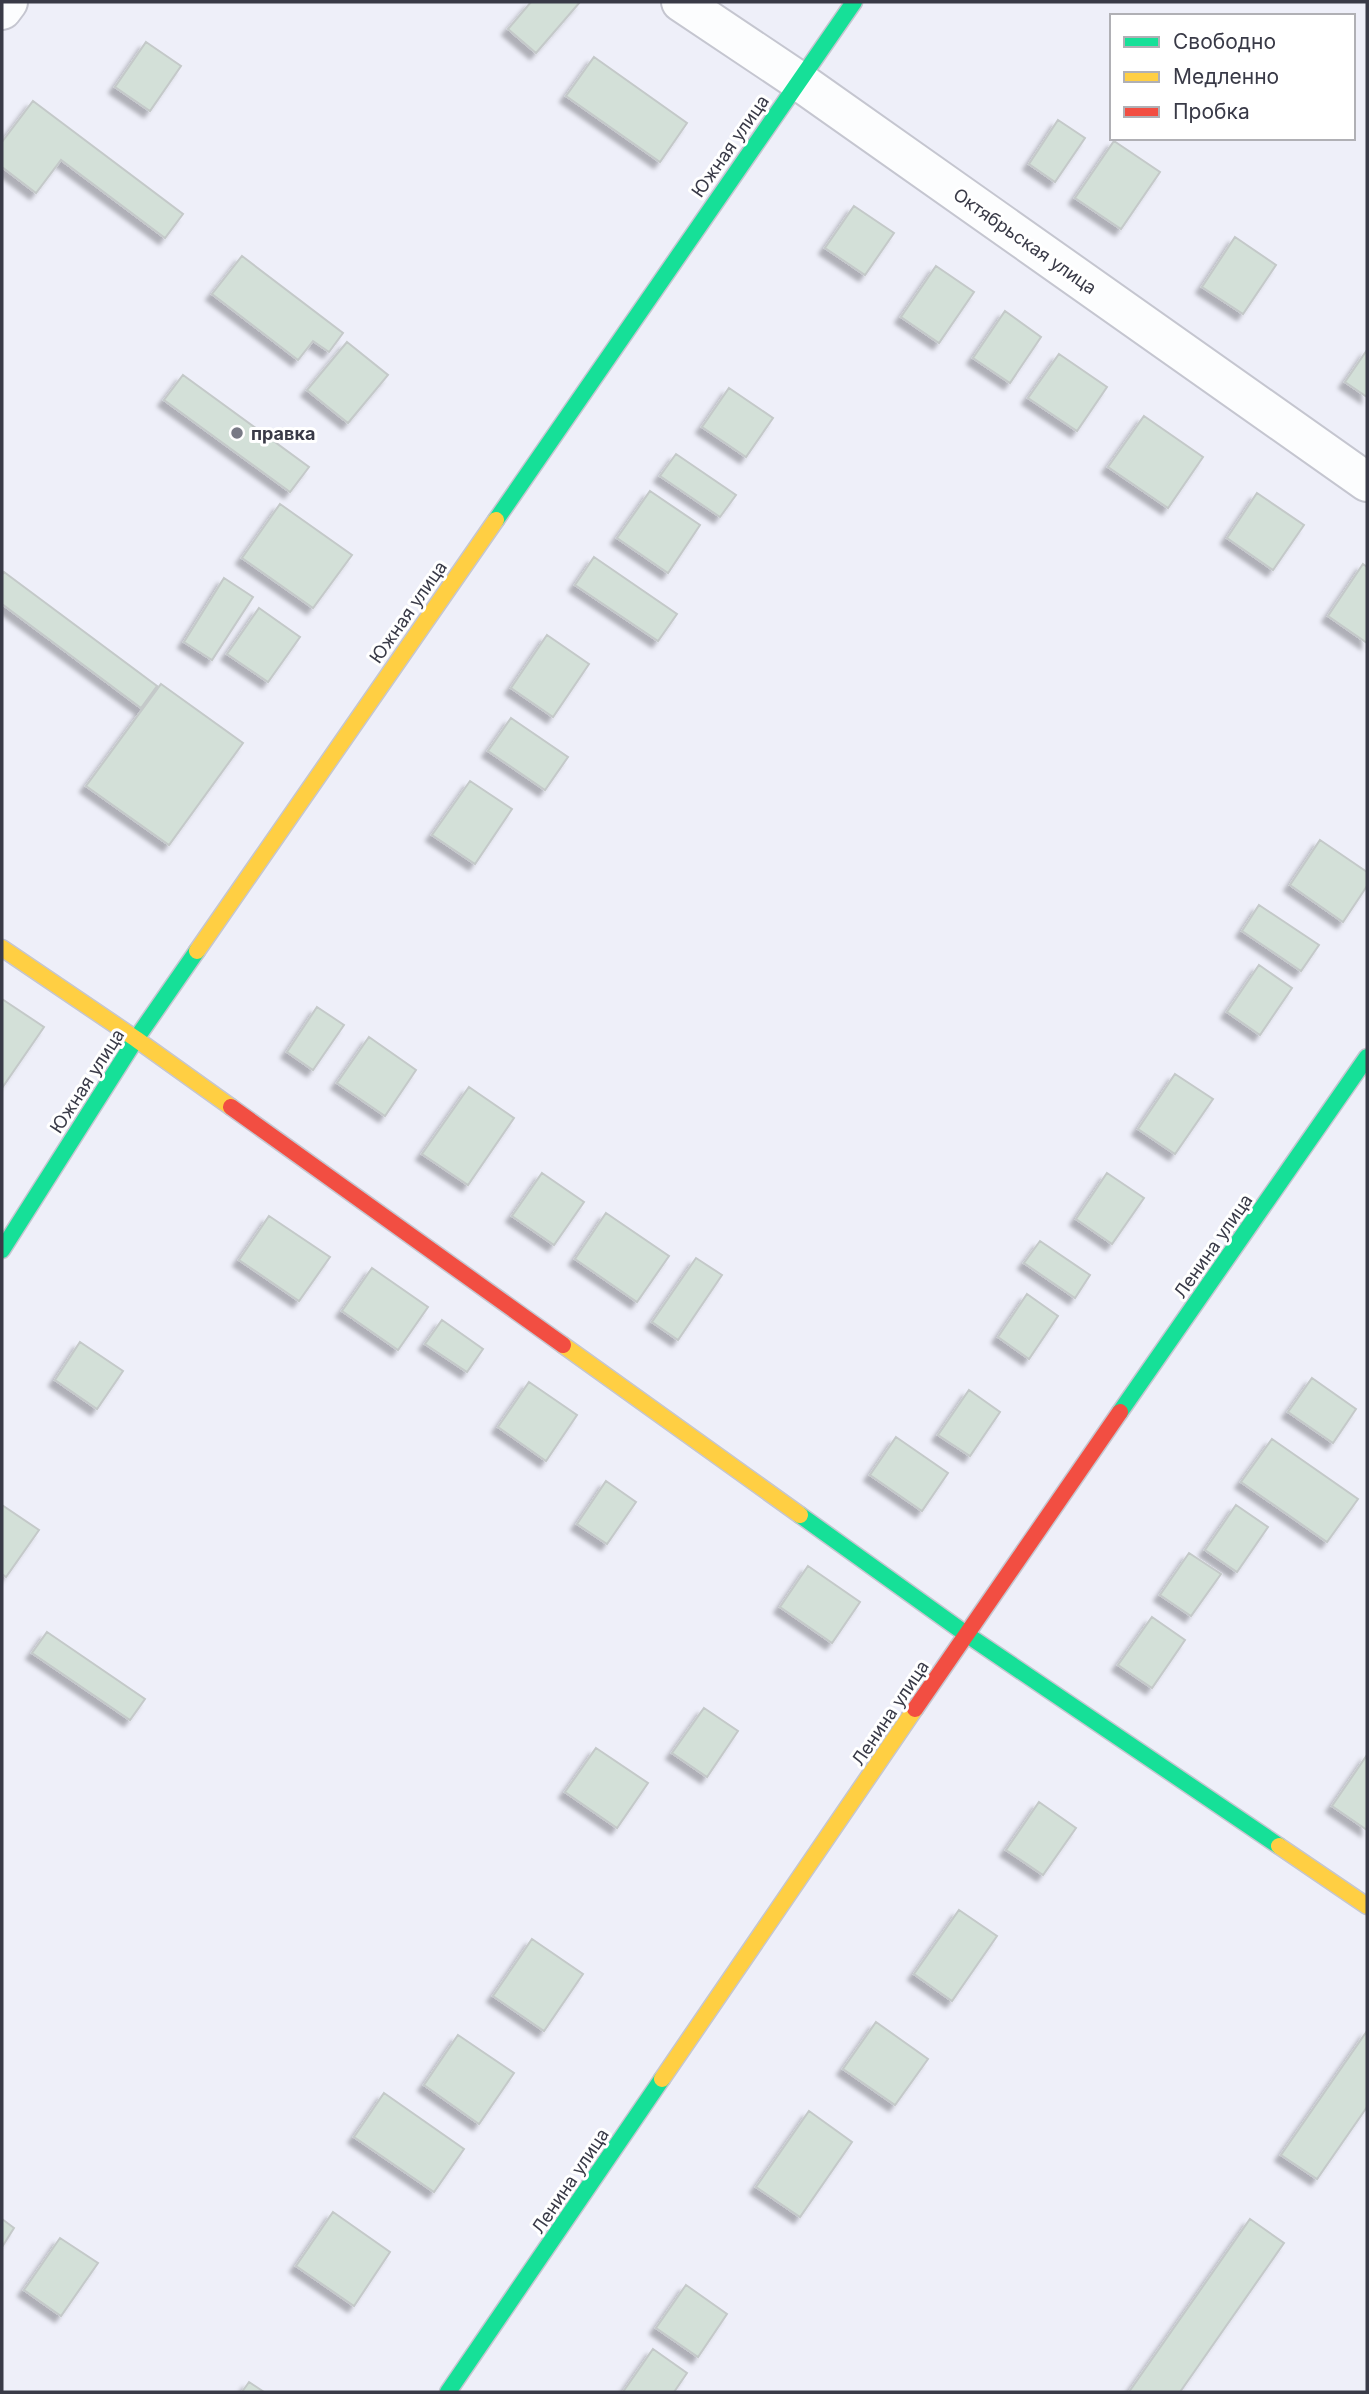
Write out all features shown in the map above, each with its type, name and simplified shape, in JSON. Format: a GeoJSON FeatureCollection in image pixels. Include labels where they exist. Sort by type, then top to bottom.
{"type":"FeatureCollection","features":[{"type":"Feature","properties":{"kind":"street"},"geometry":{"type":"LineString","coordinates":[[2,10],[8,2]]}},
{"type":"Feature","properties":{"kind":"street","name":"Октябрьская улица"},"geometry":{"type":"LineString","coordinates":[[681,2],[799,81],[1367,482]]}},
{"type":"Feature","properties":{"kind":"street","name":"Южная улица"},"geometry":{"type":"LineString","coordinates":[[2,1250],[136,1039],[853,2]]}},
{"type":"Feature","properties":{"kind":"street"},"geometry":{"type":"LineString","coordinates":[[2,948],[136,1039],[967,1634],[1367,1906]]}},
{"type":"Feature","properties":{"kind":"street","name":"Ленина улица"},"geometry":{"type":"LineString","coordinates":[[448,2392],[967,1634],[1367,1058]]}},
{"type":"Feature","properties":{"kind":"building"},"geometry":{"type":"Polygon","coordinates":[[[531,2],[580,2],[536,53],[508,29],[531,2]]]}},
{"type":"Feature","properties":{"kind":"building"},"geometry":{"type":"Polygon","coordinates":[[[146,42],[181,66],[150,111],[115,87],[146,42]]]}},
{"type":"Feature","properties":{"kind":"building"},"geometry":{"type":"Polygon","coordinates":[[[594,57],[687,123],[660,162],[566,96],[594,57]]]}},
{"type":"Feature","properties":{"kind":"building"},"geometry":{"type":"Polygon","coordinates":[[[33,101],[183,214],[165,238],[61,160],[36,193],[2,167],[2,142],[33,101]]]}},
{"type":"Feature","properties":{"kind":"building"},"geometry":{"type":"Polygon","coordinates":[[[1058,120],[1085,138],[1055,182],[1029,164],[1058,120]]]}},
{"type":"Feature","properties":{"kind":"building"},"geometry":{"type":"Polygon","coordinates":[[[1114,141],[1160,172],[1121,229],[1075,198],[1114,141]]]}},
{"type":"Feature","properties":{"kind":"building"},"geometry":{"type":"Polygon","coordinates":[[[854,206],[894,233],[865,275],[825,248],[854,206]]]}},
{"type":"Feature","properties":{"kind":"building"},"geometry":{"type":"Polygon","coordinates":[[[1235,237],[1276,265],[1243,314],[1202,287],[1235,237]]]}},
{"type":"Feature","properties":{"kind":"building"},"geometry":{"type":"Polygon","coordinates":[[[242,256],[343,333],[329,352],[313,341],[298,360],[212,294],[242,256]]]}},
{"type":"Feature","properties":{"kind":"building"},"geometry":{"type":"Polygon","coordinates":[[[936,266],[974,292],[939,343],[901,317],[936,266]]]}},
{"type":"Feature","properties":{"kind":"building"},"geometry":{"type":"Polygon","coordinates":[[[1005,311],[1041,337],[1010,383],[973,358],[1005,311]]]}},
{"type":"Feature","properties":{"kind":"building"},"geometry":{"type":"Polygon","coordinates":[[[347,342],[388,375],[348,423],[307,390],[347,342]]]}},
{"type":"Feature","properties":{"kind":"building"},"geometry":{"type":"Polygon","coordinates":[[[1367,350],[1367,397],[1345,382],[1367,350]]]}},
{"type":"Feature","properties":{"kind":"building"},"geometry":{"type":"Polygon","coordinates":[[[1059,354],[1107,387],[1077,431],[1028,398],[1059,354]]]}},
{"type":"Feature","properties":{"kind":"building","name":"правка"},"geometry":{"type":"Polygon","coordinates":[[[183,375],[309,467],[290,492],[164,400],[183,375]]]}},
{"type":"Feature","properties":{"kind":"building"},"geometry":{"type":"Polygon","coordinates":[[[729,388],[773,418],[746,457],[702,427],[729,388]]]}},
{"type":"Feature","properties":{"kind":"building"},"geometry":{"type":"Polygon","coordinates":[[[1144,416],[1203,457],[1168,508],[1108,467],[1144,416]]]}},
{"type":"Feature","properties":{"kind":"building"},"geometry":{"type":"Polygon","coordinates":[[[676,454],[736,495],[720,517],[660,476],[676,454]]]}},
{"type":"Feature","properties":{"kind":"building"},"geometry":{"type":"Polygon","coordinates":[[[650,491],[700,525],[668,573],[617,538],[650,491]]]}},
{"type":"Feature","properties":{"kind":"building"},"geometry":{"type":"Polygon","coordinates":[[[1257,493],[1304,525],[1273,570],[1227,538],[1257,493]]]}},
{"type":"Feature","properties":{"kind":"building"},"geometry":{"type":"Polygon","coordinates":[[[280,504],[352,555],[313,608],[242,558],[280,504]]]}},
{"type":"Feature","properties":{"kind":"building"},"geometry":{"type":"Polygon","coordinates":[[[594,557],[677,614],[658,641],[575,585],[594,557]]]}},
{"type":"Feature","properties":{"kind":"building"},"geometry":{"type":"Polygon","coordinates":[[[1363,564],[1367,567],[1367,643],[1328,616],[1363,564]]]}},
{"type":"Feature","properties":{"kind":"building"},"geometry":{"type":"Polygon","coordinates":[[[4,572],[157,686],[141,708],[2,604],[4,572]]]}},
{"type":"Feature","properties":{"kind":"building"},"geometry":{"type":"Polygon","coordinates":[[[224,578],[253,597],[212,660],[184,642],[224,578]]]}},
{"type":"Feature","properties":{"kind":"building"},"geometry":{"type":"Polygon","coordinates":[[[259,608],[300,637],[268,682],[227,654],[259,608]]]}},
{"type":"Feature","properties":{"kind":"building"},"geometry":{"type":"Polygon","coordinates":[[[547,635],[589,664],[553,717],[511,688],[547,635]]]}},
{"type":"Feature","properties":{"kind":"building"},"geometry":{"type":"Polygon","coordinates":[[[161,684],[243,743],[169,845],[86,786],[161,684]]]}},
{"type":"Feature","properties":{"kind":"building"},"geometry":{"type":"Polygon","coordinates":[[[511,718],[568,757],[545,790],[488,751],[511,718]]]}},
{"type":"Feature","properties":{"kind":"building"},"geometry":{"type":"Polygon","coordinates":[[[470,781],[512,809],[475,864],[432,835],[470,781]]]}},
{"type":"Feature","properties":{"kind":"building"},"geometry":{"type":"Polygon","coordinates":[[[1320,840],[1367,872],[1367,886],[1343,922],[1290,885],[1320,840]]]}},
{"type":"Feature","properties":{"kind":"building"},"geometry":{"type":"Polygon","coordinates":[[[1259,905],[1319,945],[1301,971],[1242,931],[1259,905]]]}},
{"type":"Feature","properties":{"kind":"building"},"geometry":{"type":"Polygon","coordinates":[[[1259,965],[1292,988],[1260,1035],[1227,1012],[1259,965]]]}},
{"type":"Feature","properties":{"kind":"building"},"geometry":{"type":"Polygon","coordinates":[[[2,999],[44,1027],[2,1088],[2,999]]]}},
{"type":"Feature","properties":{"kind":"building"},"geometry":{"type":"Polygon","coordinates":[[[317,1007],[344,1025],[313,1070],[287,1052],[317,1007]]]}},
{"type":"Feature","properties":{"kind":"building"},"geometry":{"type":"Polygon","coordinates":[[[369,1037],[416,1070],[385,1116],[337,1083],[369,1037]]]}},
{"type":"Feature","properties":{"kind":"building"},"geometry":{"type":"Polygon","coordinates":[[[1175,1074],[1213,1099],[1175,1154],[1138,1129],[1175,1074]]]}},
{"type":"Feature","properties":{"kind":"building"},"geometry":{"type":"Polygon","coordinates":[[[469,1087],[514,1118],[468,1185],[422,1154],[469,1087]]]}},
{"type":"Feature","properties":{"kind":"building"},"geometry":{"type":"Polygon","coordinates":[[[542,1173],[584,1202],[554,1245],[512,1216],[542,1173]]]}},
{"type":"Feature","properties":{"kind":"building"},"geometry":{"type":"Polygon","coordinates":[[[1107,1173],[1144,1198],[1112,1244],[1076,1219],[1107,1173]]]}},
{"type":"Feature","properties":{"kind":"building"},"geometry":{"type":"Polygon","coordinates":[[[606,1213],[669,1256],[637,1302],[575,1259],[606,1213]]]}},
{"type":"Feature","properties":{"kind":"building"},"geometry":{"type":"Polygon","coordinates":[[[269,1216],[330,1257],[299,1301],[239,1260],[269,1216]]]}},
{"type":"Feature","properties":{"kind":"building"},"geometry":{"type":"Polygon","coordinates":[[[1040,1241],[1090,1275],[1075,1298],[1024,1263],[1040,1241]]]}},
{"type":"Feature","properties":{"kind":"building"},"geometry":{"type":"Polygon","coordinates":[[[696,1258],[722,1275],[678,1340],[652,1322],[696,1258]]]}},
{"type":"Feature","properties":{"kind":"building"},"geometry":{"type":"Polygon","coordinates":[[[372,1268],[428,1307],[398,1350],[342,1311],[372,1268]]]}},
{"type":"Feature","properties":{"kind":"building"},"geometry":{"type":"Polygon","coordinates":[[[1027,1294],[1058,1316],[1029,1359],[998,1337],[1027,1294]]]}},
{"type":"Feature","properties":{"kind":"building"},"geometry":{"type":"Polygon","coordinates":[[[442,1320],[483,1349],[467,1372],[425,1344],[442,1320]]]}},
{"type":"Feature","properties":{"kind":"building"},"geometry":{"type":"Polygon","coordinates":[[[80,1342],[123,1371],[97,1409],[55,1380],[80,1342]]]}},
{"type":"Feature","properties":{"kind":"building"},"geometry":{"type":"Polygon","coordinates":[[[1312,1378],[1356,1409],[1333,1443],[1288,1412],[1312,1378]]]}},
{"type":"Feature","properties":{"kind":"building"},"geometry":{"type":"Polygon","coordinates":[[[529,1382],[577,1415],[546,1461],[498,1427],[529,1382]]]}},
{"type":"Feature","properties":{"kind":"building"},"geometry":{"type":"Polygon","coordinates":[[[969,1390],[1000,1412],[970,1456],[938,1435],[969,1390]]]}},
{"type":"Feature","properties":{"kind":"building"},"geometry":{"type":"Polygon","coordinates":[[[896,1437],[948,1473],[922,1511],[870,1475],[896,1437]]]}},
{"type":"Feature","properties":{"kind":"building"},"geometry":{"type":"Polygon","coordinates":[[[1272,1439],[1358,1499],[1327,1542],[1241,1482],[1272,1439]]]}},
{"type":"Feature","properties":{"kind":"building"},"geometry":{"type":"Polygon","coordinates":[[[606,1481],[636,1502],[607,1544],[577,1524],[606,1481]]]}},
{"type":"Feature","properties":{"kind":"building"},"geometry":{"type":"Polygon","coordinates":[[[2,1505],[39,1530],[6,1577],[2,1574],[2,1505]]]}},
{"type":"Feature","properties":{"kind":"building"},"geometry":{"type":"Polygon","coordinates":[[[1236,1505],[1268,1527],[1237,1572],[1205,1550],[1236,1505]]]}},
{"type":"Feature","properties":{"kind":"building"},"geometry":{"type":"Polygon","coordinates":[[[1189,1553],[1221,1574],[1191,1616],[1160,1595],[1189,1553]]]}},
{"type":"Feature","properties":{"kind":"building"},"geometry":{"type":"Polygon","coordinates":[[[808,1566],[860,1602],[832,1643],[780,1607],[808,1566]]]}},
{"type":"Feature","properties":{"kind":"building"},"geometry":{"type":"Polygon","coordinates":[[[1152,1617],[1185,1640],[1152,1688],[1118,1665],[1152,1617]]]}},
{"type":"Feature","properties":{"kind":"building"},"geometry":{"type":"Polygon","coordinates":[[[47,1632],[145,1699],[130,1720],[32,1653],[47,1632]]]}},
{"type":"Feature","properties":{"kind":"building"},"geometry":{"type":"Polygon","coordinates":[[[704,1708],[738,1731],[707,1777],[672,1753],[704,1708]]]}},
{"type":"Feature","properties":{"kind":"building"},"geometry":{"type":"Polygon","coordinates":[[[596,1748],[648,1783],[617,1828],[565,1792],[596,1748]]]}},
{"type":"Feature","properties":{"kind":"building"},"geometry":{"type":"Polygon","coordinates":[[[1367,1755],[1367,1830],[1332,1806],[1367,1755]]]}},
{"type":"Feature","properties":{"kind":"building"},"geometry":{"type":"Polygon","coordinates":[[[1039,1802],[1076,1828],[1043,1875],[1006,1850],[1039,1802]]]}},
{"type":"Feature","properties":{"kind":"building"},"geometry":{"type":"Polygon","coordinates":[[[959,1910],[997,1936],[952,2001],[914,1974],[959,1910]]]}},
{"type":"Feature","properties":{"kind":"building"},"geometry":{"type":"Polygon","coordinates":[[[532,1939],[583,1974],[544,2031],[493,1996],[532,1939]]]}},
{"type":"Feature","properties":{"kind":"building"},"geometry":{"type":"Polygon","coordinates":[[[876,2022],[928,2059],[895,2105],[843,2069],[876,2022]]]}},
{"type":"Feature","properties":{"kind":"building"},"geometry":{"type":"Polygon","coordinates":[[[1367,2031],[1367,2107],[1317,2179],[1281,2155],[1367,2031]]]}},
{"type":"Feature","properties":{"kind":"building"},"geometry":{"type":"Polygon","coordinates":[[[458,2035],[514,2073],[479,2124],[424,2085],[458,2035]]]}},
{"type":"Feature","properties":{"kind":"building"},"geometry":{"type":"Polygon","coordinates":[[[384,2093],[464,2149],[434,2192],[354,2137],[384,2093]]]}},
{"type":"Feature","properties":{"kind":"building"},"geometry":{"type":"Polygon","coordinates":[[[809,2111],[852,2142],[800,2217],[756,2187],[809,2111]]]}},
{"type":"Feature","properties":{"kind":"building"},"geometry":{"type":"Polygon","coordinates":[[[333,2212],[390,2252],[354,2306],[296,2266],[333,2212]]]}},
{"type":"Feature","properties":{"kind":"building"},"geometry":{"type":"Polygon","coordinates":[[[2,2219],[14,2228],[2,2247],[2,2219]]]}},
{"type":"Feature","properties":{"kind":"building"},"geometry":{"type":"Polygon","coordinates":[[[1250,2219],[1284,2243],[1180,2392],[1129,2392],[1250,2219]]]}},
{"type":"Feature","properties":{"kind":"building"},"geometry":{"type":"Polygon","coordinates":[[[60,2238],[98,2263],[61,2316],[24,2290],[60,2238]]]}},
{"type":"Feature","properties":{"kind":"building"},"geometry":{"type":"Polygon","coordinates":[[[686,2285],[727,2314],[698,2357],[656,2328],[686,2285]]]}},
{"type":"Feature","properties":{"kind":"building"},"geometry":{"type":"Polygon","coordinates":[[[653,2349],[687,2373],[674,2392],[623,2392],[653,2349]]]}},
{"type":"Feature","properties":{"kind":"building"},"geometry":{"type":"Polygon","coordinates":[[[249,2382],[264,2392],[242,2392],[249,2382]]]}},
{"type":"Feature","properties":{"kind":"traffic: fast"},"geometry":{"type":"LineString","coordinates":[[496,520],[854,2]]}},
{"type":"Feature","properties":{"kind":"traffic: fast"},"geometry":{"type":"LineString","coordinates":[[2,1250],[136,1039],[197,951]]}},
{"type":"Feature","properties":{"kind":"traffic: fast"},"geometry":{"type":"LineString","coordinates":[[1120,1412],[1367,1057]]}},
{"type":"Feature","properties":{"kind":"traffic: fast"},"geometry":{"type":"LineString","coordinates":[[800,1515],[966,1634],[1279,1846]]}},
{"type":"Feature","properties":{"kind":"traffic: fast"},"geometry":{"type":"LineString","coordinates":[[448,2392],[662,2079]]}},
{"type":"Feature","properties":{"kind":"traffic: slow"},"geometry":{"type":"LineString","coordinates":[[197,951],[496,520]]}},
{"type":"Feature","properties":{"kind":"traffic: slow"},"geometry":{"type":"LineString","coordinates":[[2,948],[231,1107]]}},
{"type":"Feature","properties":{"kind":"traffic: slow"},"geometry":{"type":"LineString","coordinates":[[563,1345],[800,1515]]}},
{"type":"Feature","properties":{"kind":"traffic: slow"},"geometry":{"type":"LineString","coordinates":[[662,2079],[915,1709]]}},
{"type":"Feature","properties":{"kind":"traffic: slow"},"geometry":{"type":"LineString","coordinates":[[1279,1846],[1367,1906]]}},
{"type":"Feature","properties":{"kind":"traffic: jam"},"geometry":{"type":"LineString","coordinates":[[231,1107],[563,1345]]}},
{"type":"Feature","properties":{"kind":"traffic: jam"},"geometry":{"type":"LineString","coordinates":[[915,1709],[1120,1412]]}},
{"type":"Feature","properties":{"kind":"place","name":"правка"},"geometry":{"type":"Point","coordinates":[237,433]}}]}
